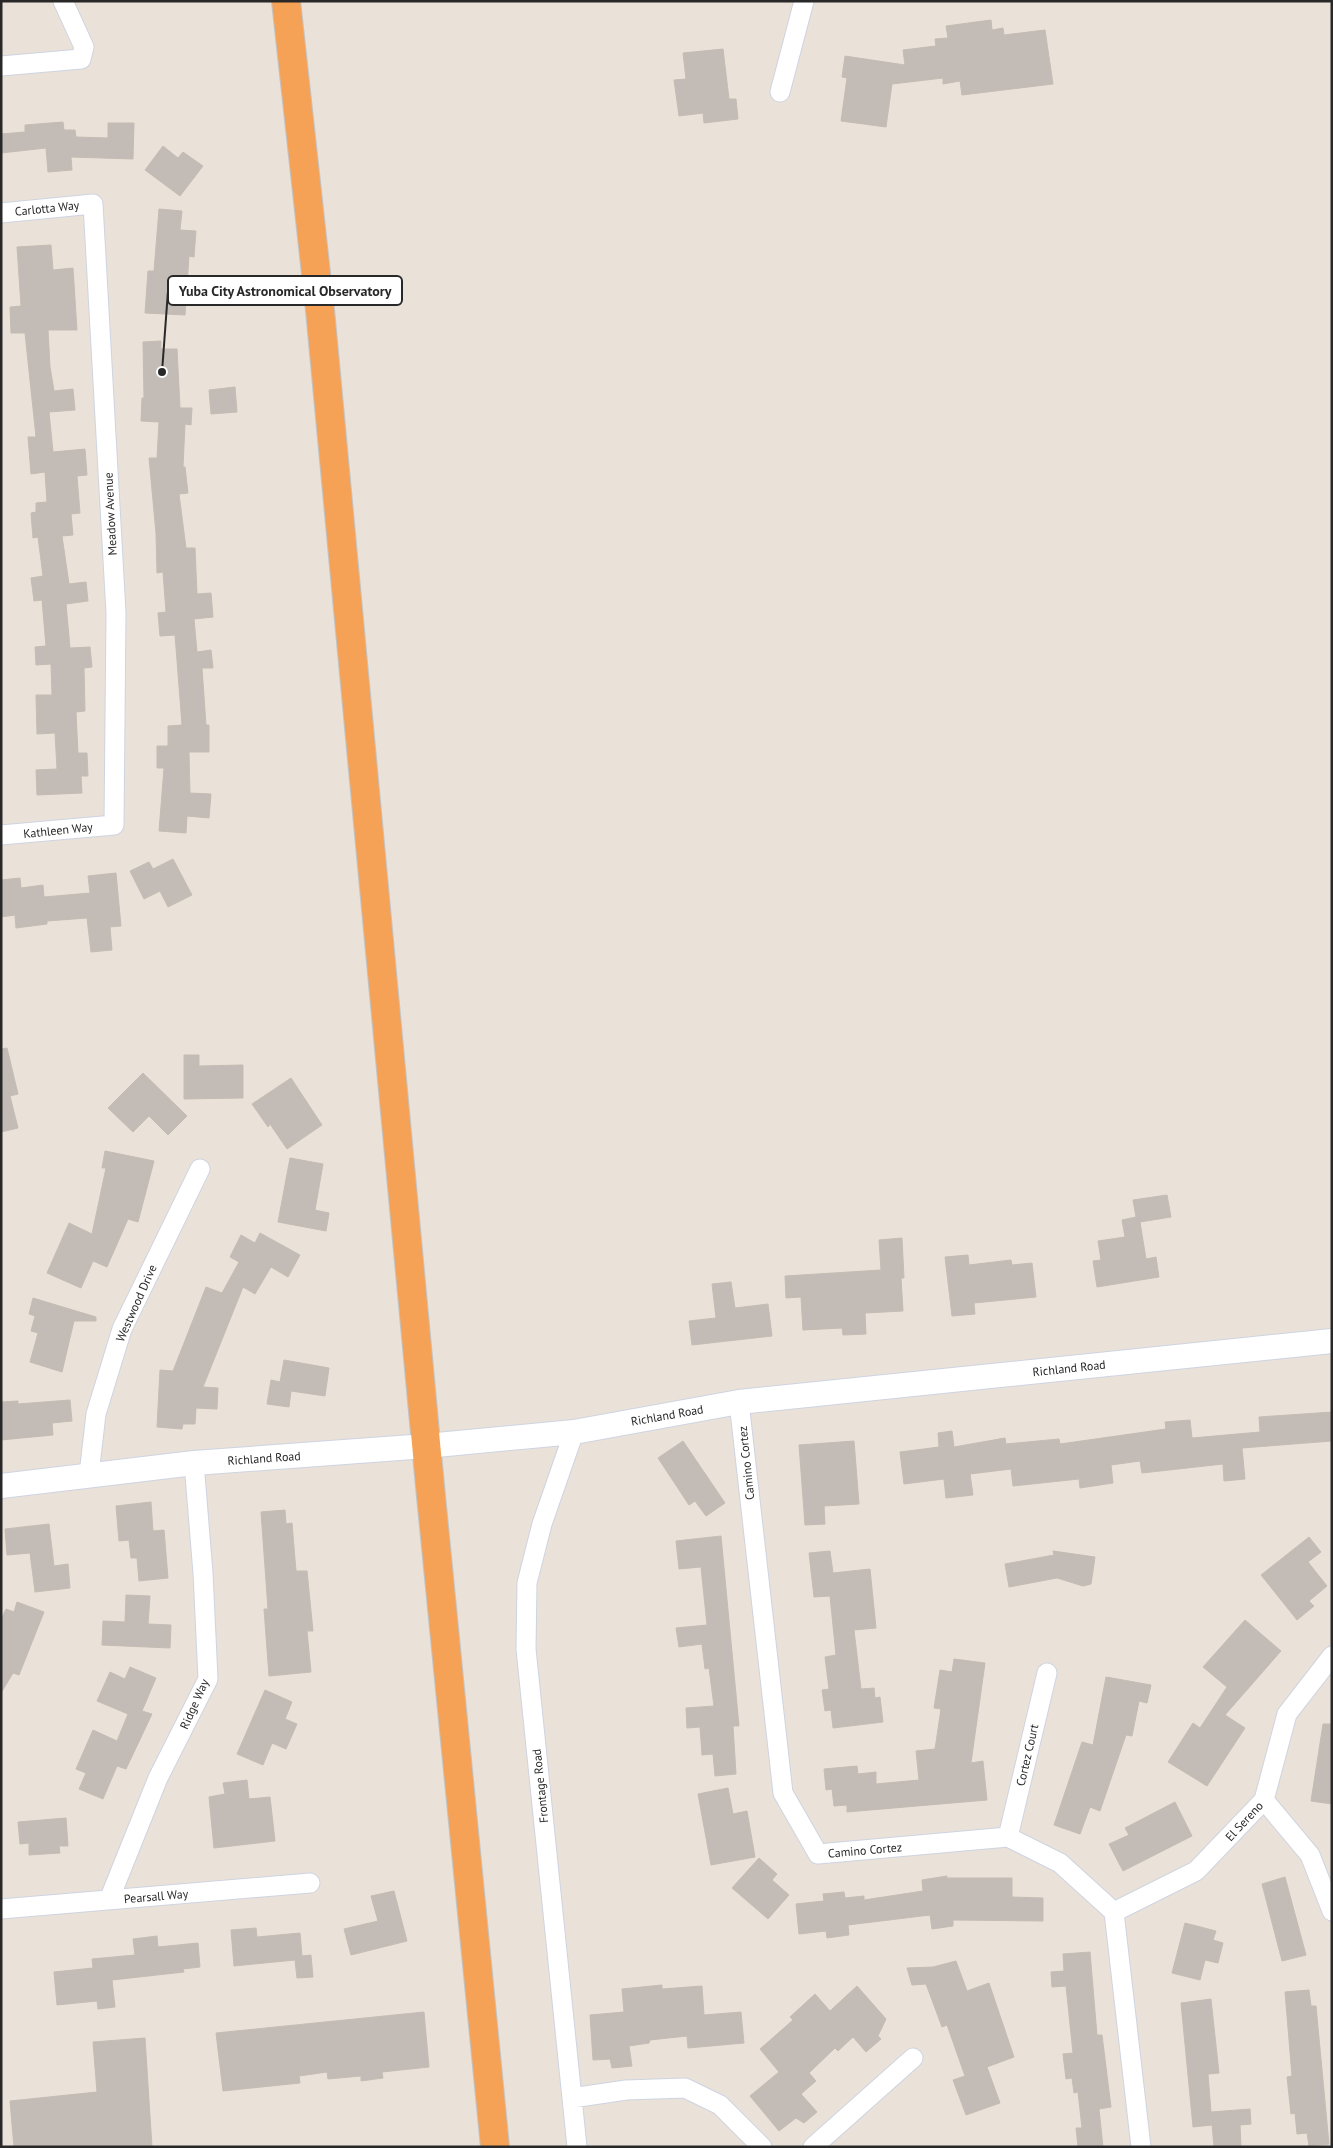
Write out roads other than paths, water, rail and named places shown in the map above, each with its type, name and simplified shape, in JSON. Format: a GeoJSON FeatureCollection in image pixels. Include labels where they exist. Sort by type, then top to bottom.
{"type":"FeatureCollection","features":[{"type":"Feature","properties":{"kind":"highway"},"geometry":{"type":"LineString","coordinates":[[286,1],[321,320],[426,1446],[495,2147]]}},
{"type":"Feature","properties":{"kind":"street"},"geometry":{"type":"LineString","coordinates":[[1,66],[81,59],[84,47],[63,1]]}},
{"type":"Feature","properties":{"kind":"street"},"geometry":{"type":"LineString","coordinates":[[780,92],[804,1]]}},
{"type":"Feature","properties":{"kind":"street","name":"Carlotta Way"},"geometry":{"type":"LineString","coordinates":[[1,213],[92,204]]}},
{"type":"Feature","properties":{"kind":"street","name":"Meadow Avenue"},"geometry":{"type":"LineString","coordinates":[[92,204],[116,613],[114,824]]}},
{"type":"Feature","properties":{"kind":"street","name":"Kathleen Way"},"geometry":{"type":"LineString","coordinates":[[1,836],[114,824]]}},
{"type":"Feature","properties":{"kind":"street","name":"Westwood Drive"},"geometry":{"type":"LineString","coordinates":[[89,1474],[96,1414],[122,1329],[200,1169]]}},
{"type":"Feature","properties":{"kind":"street","name":"Richland Road"},"geometry":{"type":"LineString","coordinates":[[1,1486],[89,1474],[194,1463],[426,1446],[574,1432],[740,1402],[1332,1341]]}},
{"type":"Feature","properties":{"kind":"street","name":"Camino Cortez"},"geometry":{"type":"LineString","coordinates":[[740,1402],[784,1793],[818,1854],[1008,1837]]}},
{"type":"Feature","properties":{"kind":"street","name":"Frontage Road"},"geometry":{"type":"LineString","coordinates":[[574,1432],[542,1524],[527,1583],[526,1649],[577,2147]]}},
{"type":"Feature","properties":{"kind":"street","name":"Ridge Way"},"geometry":{"type":"LineString","coordinates":[[109,1900],[158,1778],[208,1679],[203,1573],[194,1463]]}},
{"type":"Feature","properties":{"kind":"street","name":"El Sereno"},"geometry":{"type":"LineString","coordinates":[[1114,1912],[1196,1871],[1264,1800],[1287,1714],[1332,1656]]}},
{"type":"Feature","properties":{"kind":"street","name":"Cortez Court"},"geometry":{"type":"LineString","coordinates":[[1008,1837],[1047,1673]]}},
{"type":"Feature","properties":{"kind":"street"},"geometry":{"type":"LineString","coordinates":[[1264,1800],[1310,1855],[1332,1911]]}},
{"type":"Feature","properties":{"kind":"street"},"geometry":{"type":"LineString","coordinates":[[1008,1837],[1060,1863],[1114,1912],[1141,2147]]}},
{"type":"Feature","properties":{"kind":"street","name":"Pearsall Way"},"geometry":{"type":"LineString","coordinates":[[1,1909],[310,1884]]}},
{"type":"Feature","properties":{"kind":"street"},"geometry":{"type":"LineString","coordinates":[[813,2147],[913,2058]]}},
{"type":"Feature","properties":{"kind":"street"},"geometry":{"type":"LineString","coordinates":[[572,2098],[626,2090],[685,2088],[720,2105],[762,2147]]}},
{"type":"Feature","properties":{"kind":"place","name":"Yuba City Astronomical Observatory"},"geometry":{"type":"Point","coordinates":[162,372]}}]}
